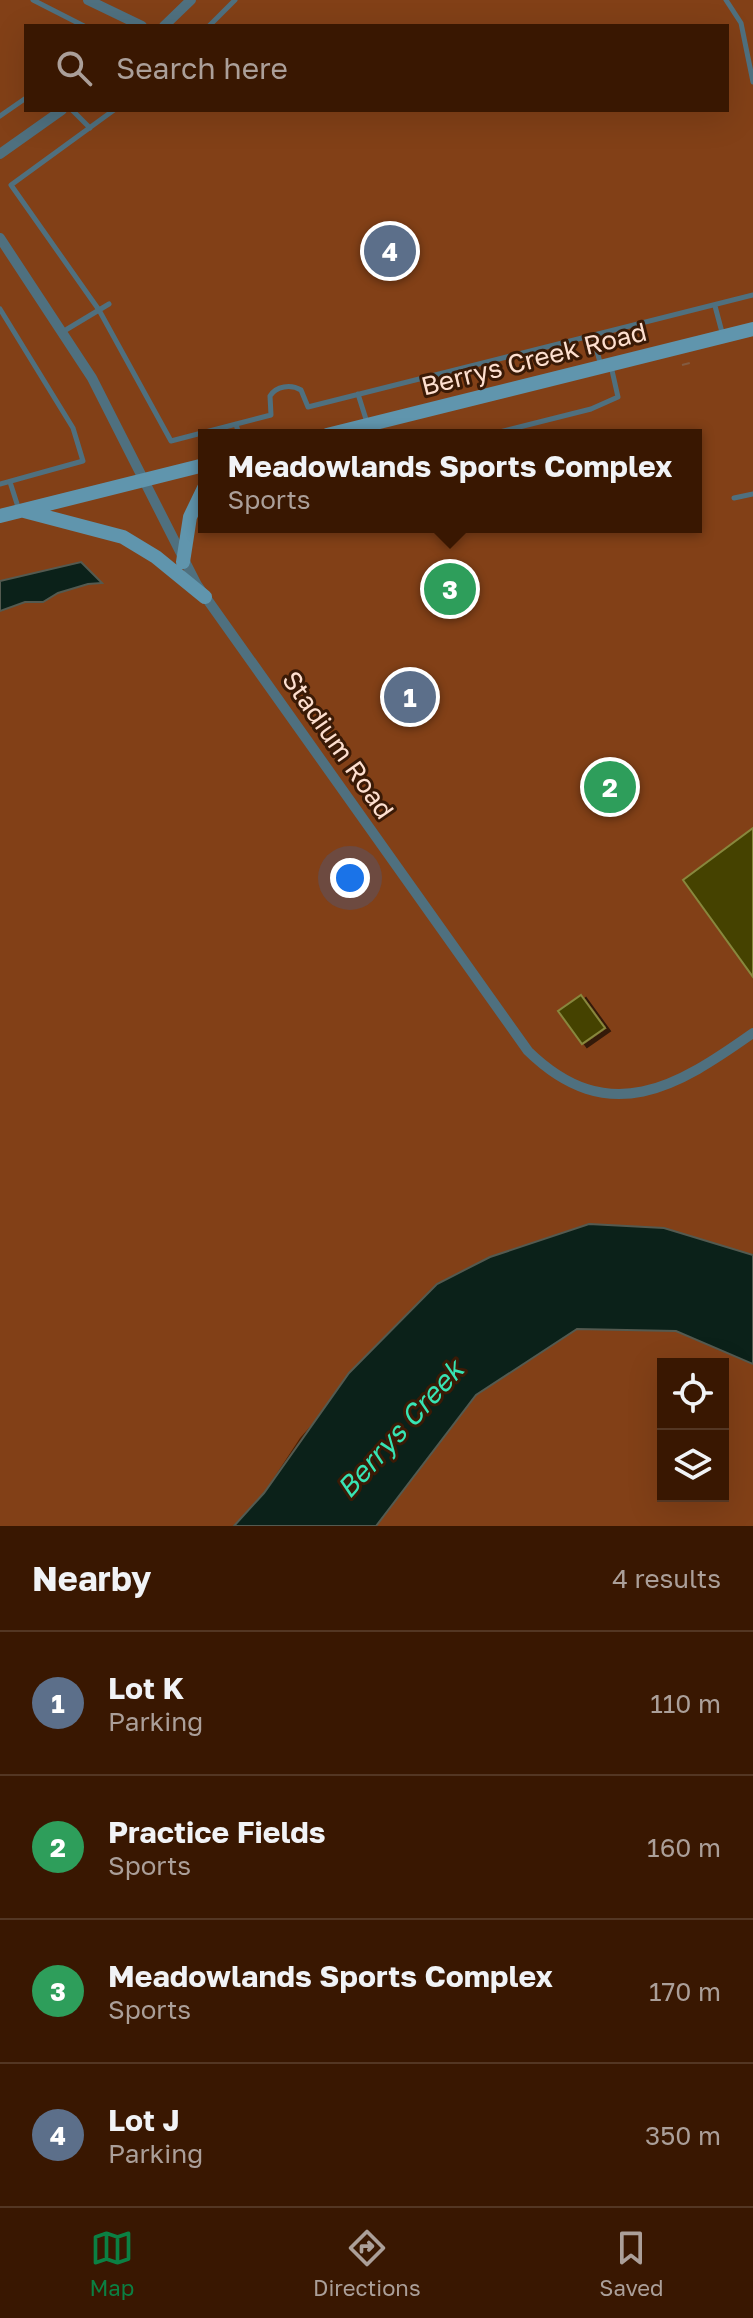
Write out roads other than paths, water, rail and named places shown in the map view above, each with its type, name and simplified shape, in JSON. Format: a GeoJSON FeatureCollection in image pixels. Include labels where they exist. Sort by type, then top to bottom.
{"type":"FeatureCollection","features":[{"type":"Feature","properties":{"kind":"street"},"geometry":{"type":"LineString","coordinates":[[88,0],[138,24]]}},
{"type":"Feature","properties":{"kind":"street"},"geometry":{"type":"LineString","coordinates":[[166,24],[191,0]]}},
{"type":"Feature","properties":{"kind":"street"},"geometry":{"type":"LineString","coordinates":[[0,154],[58,112]]}},
{"type":"Feature","properties":{"kind":"street","name":"Stadium Road"},"geometry":{"type":"LineString","coordinates":[[0,238],[64,331],[143,479],[183,562],[205,597],[513,1031],[543,1064],[589,1088],[646,1091],[686,1078],[753,1033]]}},
{"type":"Feature","properties":{"kind":"street","name":"Berrys Creek Road"},"geometry":{"type":"LineString","coordinates":[[374,429],[753,329]]}},
{"type":"Feature","properties":{"kind":"street"},"geometry":{"type":"LineString","coordinates":[[0,516],[198,466]]}},
{"type":"Feature","properties":{"kind":"street"},"geometry":{"type":"LineString","coordinates":[[183,562],[190,517],[198,500]]}},
{"type":"Feature","properties":{"kind":"street"},"geometry":{"type":"LineString","coordinates":[[19,510],[123,537],[156,557],[205,597]]}},
{"type":"Feature","properties":{"kind":"lane"},"geometry":{"type":"LineString","coordinates":[[33,0],[80,24]]}},
{"type":"Feature","properties":{"kind":"lane"},"geometry":{"type":"LineString","coordinates":[[726,0],[741,23],[753,82]]}},
{"type":"Feature","properties":{"kind":"lane"},"geometry":{"type":"LineString","coordinates":[[211,24],[232,1]]}},
{"type":"Feature","properties":{"kind":"lane"},"geometry":{"type":"LineString","coordinates":[[0,116],[24,99]]}},
{"type":"Feature","properties":{"kind":"lane"},"geometry":{"type":"LineString","coordinates":[[74,112],[90,128]]}},
{"type":"Feature","properties":{"kind":"lane"},"geometry":{"type":"LineString","coordinates":[[111,112],[11,185],[99,310],[171,441],[198,434]]}},
{"type":"Feature","properties":{"kind":"lane"},"geometry":{"type":"LineString","coordinates":[[217,429],[271,415],[270,396],[281,388],[301,390],[308,407],[753,295]]}},
{"type":"Feature","properties":{"kind":"lane"},"geometry":{"type":"LineString","coordinates":[[64,331],[109,304]]}},
{"type":"Feature","properties":{"kind":"lane"},"geometry":{"type":"LineString","coordinates":[[715,306],[724,337]]}},
{"type":"Feature","properties":{"kind":"lane"},"geometry":{"type":"LineString","coordinates":[[0,309],[73,428],[83,461],[0,484]]}},
{"type":"Feature","properties":{"kind":"lane"},"geometry":{"type":"LineString","coordinates":[[512,429],[591,409],[618,397],[593,336]]}},
{"type":"Feature","properties":{"kind":"lane"},"geometry":{"type":"LineString","coordinates":[[358,394],[370,429]]}},
{"type":"Feature","properties":{"kind":"lane"},"geometry":{"type":"LineString","coordinates":[[236,424],[237,429]]}},
{"type":"Feature","properties":{"kind":"lane"},"geometry":{"type":"LineString","coordinates":[[10,482],[19,510]]}},
{"type":"Feature","properties":{"kind":"lane"},"geometry":{"type":"LineString","coordinates":[[734,498],[753,494]]}},
{"type":"Feature","properties":{"kind":"water"},"geometry":{"type":"Polygon","coordinates":[[[81,562],[102,583],[88,584],[58,593],[43,602],[25,602],[0,611],[0,581],[81,562]]]}},
{"type":"Feature","properties":{"kind":"water","name":"Berrys Creek"},"geometry":{"type":"Polygon","coordinates":[[[589,1224],[664,1228],[753,1255],[753,1364],[676,1331],[577,1329],[476,1395],[376,1526],[234,1526],[264,1493],[349,1373],[437,1284],[490,1257],[589,1224]]]}},
{"type":"Feature","properties":{"kind":"place","name":"Lot J"},"geometry":{"type":"Point","coordinates":[390,251]}},
{"type":"Feature","properties":{"kind":"place","name":"Meadowlands Sports Complex"},"geometry":{"type":"Point","coordinates":[450,589]}},
{"type":"Feature","properties":{"kind":"place","name":"Lot K"},"geometry":{"type":"Point","coordinates":[410,697]}},
{"type":"Feature","properties":{"kind":"place","name":"Practice Fields"},"geometry":{"type":"Point","coordinates":[610,787]}}]}
